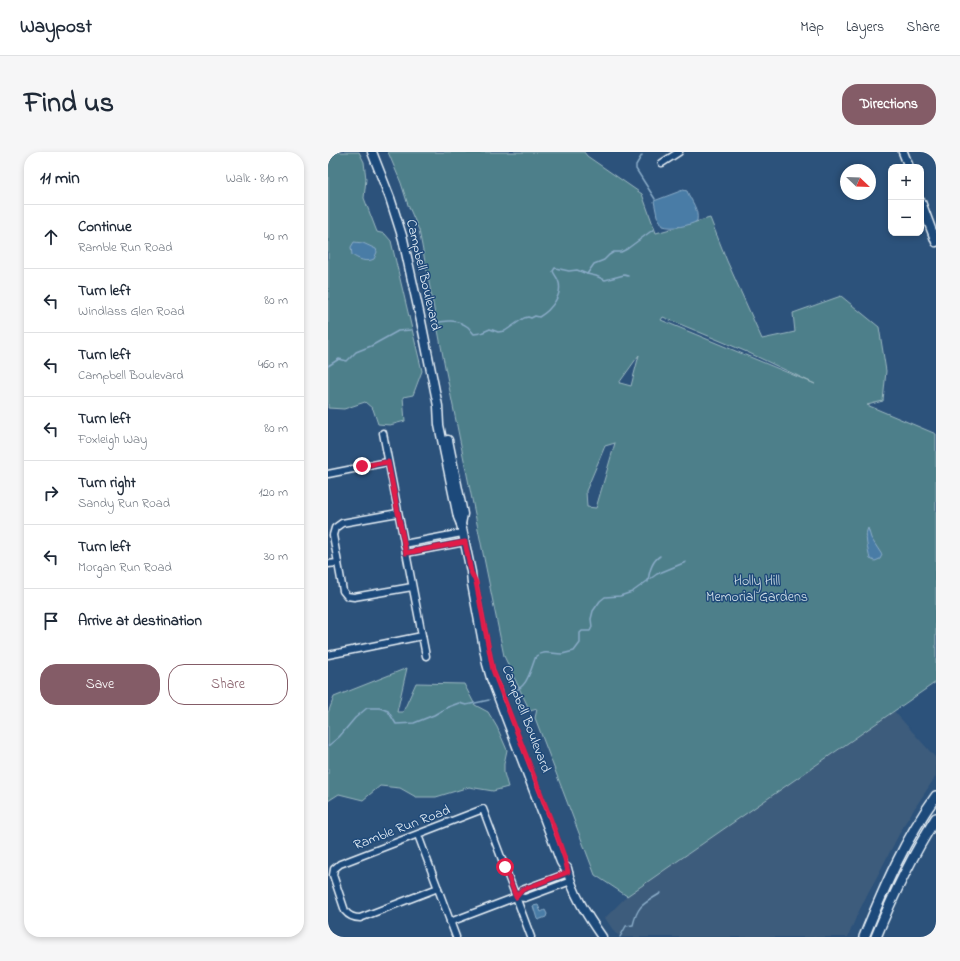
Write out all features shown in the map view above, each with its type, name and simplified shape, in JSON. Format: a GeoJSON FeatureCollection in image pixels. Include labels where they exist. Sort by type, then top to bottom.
{"type":"FeatureCollection","features":[{"type":"Feature","properties":{"kind":"main road"},"geometry":{"type":"LineString","coordinates":[[864,937],[883,890],[900,855],[919,820],[936,796]]}},
{"type":"Feature","properties":{"kind":"main road"},"geometry":{"type":"LineString","coordinates":[[876,937],[895,892],[918,846],[936,818]]}},
{"type":"Feature","properties":{"kind":"street","name":"Campbell Boulevard"},"geometry":{"type":"LineString","coordinates":[[372,152],[390,198],[403,239],[421,320],[438,406],[450,479],[465,542],[484,648],[491,678],[561,862],[570,876],[584,908],[602,937]]}},
{"type":"Feature","properties":{"kind":"street"},"geometry":{"type":"LineString","coordinates":[[662,163],[679,152]]}},
{"type":"Feature","properties":{"kind":"street"},"geometry":{"type":"LineString","coordinates":[[903,152],[907,164]]}},
{"type":"Feature","properties":{"kind":"street"},"geometry":{"type":"LineString","coordinates":[[924,210],[936,242]]}},
{"type":"Feature","properties":{"kind":"street"},"geometry":{"type":"LineString","coordinates":[[383,433],[426,656]]}},
{"type":"Feature","properties":{"kind":"street"},"geometry":{"type":"LineString","coordinates":[[328,474],[388,462]]}},
{"type":"Feature","properties":{"kind":"street"},"geometry":{"type":"LineString","coordinates":[[398,513],[342,523],[334,530],[333,535],[343,591],[346,595],[354,597],[412,587]]}},
{"type":"Feature","properties":{"kind":"street"},"geometry":{"type":"LineString","coordinates":[[404,544],[462,529]]}},
{"type":"Feature","properties":{"kind":"street"},"geometry":{"type":"LineString","coordinates":[[406,553],[465,542]]}},
{"type":"Feature","properties":{"kind":"street"},"geometry":{"type":"LineString","coordinates":[[328,564],[338,563]]}},
{"type":"Feature","properties":{"kind":"street"},"geometry":{"type":"LineString","coordinates":[[328,655],[422,636]]}},
{"type":"Feature","properties":{"kind":"street","name":"Ramble Run Road"},"geometry":{"type":"LineString","coordinates":[[438,888],[360,918],[351,917],[346,911],[333,878],[333,872],[340,864],[483,809],[516,897]]}},
{"type":"Feature","properties":{"kind":"street"},"geometry":{"type":"LineString","coordinates":[[418,835],[456,937]]}},
{"type":"Feature","properties":{"kind":"street"},"geometry":{"type":"LineString","coordinates":[[450,922],[516,897],[522,890],[570,876]]}},
{"type":"Feature","properties":{"kind":"street"},"geometry":{"type":"LineString","coordinates":[[516,897],[531,937]]}},
{"type":"Feature","properties":{"kind":"shaded area"},"geometry":{"type":"Polygon","coordinates":[[[683,190],[687,191],[694,205],[697,213],[697,221],[680,226],[663,226],[657,216],[654,201],[683,190]]]}},
{"type":"Feature","properties":{"kind":"shaded area"},"geometry":{"type":"Polygon","coordinates":[[[354,242],[363,243],[376,249],[377,252],[374,259],[365,261],[352,255],[351,247],[354,242]]]}},
{"type":"Feature","properties":{"kind":"shaded area"},"geometry":{"type":"Polygon","coordinates":[[[868,528],[871,538],[882,555],[880,559],[875,561],[870,559],[868,552],[866,539],[868,528]]]}},
{"type":"Feature","properties":{"kind":"shaded area"},"geometry":{"type":"Polygon","coordinates":[[[894,711],[936,758],[936,776],[905,823],[857,915],[848,937],[621,937],[615,933],[605,918],[627,896],[894,711]]]}},
{"type":"Feature","properties":{"kind":"shaded area"},"geometry":{"type":"Polygon","coordinates":[[[538,905],[541,912],[545,910],[547,914],[546,917],[538,920],[533,906],[538,905]]]}},
{"type":"Feature","properties":{"kind":"green space"},"geometry":{"type":"Polygon","coordinates":[[[328,152],[359,152],[364,162],[366,179],[364,198],[377,232],[385,234],[391,241],[422,371],[413,395],[403,397],[405,421],[390,425],[378,424],[373,409],[365,402],[344,409],[328,408],[328,152]]]}},
{"type":"Feature","properties":{"kind":"green space","name":"Holly Hill Memorial Gardens"},"geometry":{"type":"Polygon","coordinates":[[[388,152],[584,152],[587,156],[642,194],[656,233],[710,218],[727,261],[762,339],[795,332],[793,313],[841,296],[879,327],[886,371],[883,401],[867,405],[936,434],[936,682],[627,896],[595,875],[535,718],[537,709],[530,711],[504,656],[445,367],[419,230],[408,205],[401,183],[388,152]],[[663,317],[661,320],[815,384],[747,352],[663,317]],[[639,355],[619,383],[631,386],[639,355]],[[615,443],[605,446],[586,491],[587,507],[596,508],[615,443]]]}},
{"type":"Feature","properties":{"kind":"green space"},"geometry":{"type":"Polygon","coordinates":[[[407,668],[397,712],[403,712],[416,683],[464,684],[475,705],[488,712],[497,727],[507,750],[504,773],[508,787],[493,791],[469,787],[436,797],[416,797],[400,788],[380,786],[363,800],[339,794],[328,801],[328,713],[334,697],[407,668]]]}},
{"type":"Feature","properties":{"kind":"waterway"},"geometry":{"type":"LineString","coordinates":[[642,155],[636,165],[636,169],[655,199]]}},
{"type":"Feature","properties":{"kind":"waterway"},"geometry":{"type":"LineString","coordinates":[[587,274],[594,264],[604,260],[614,252],[621,252],[627,249],[654,229]]}},
{"type":"Feature","properties":{"kind":"waterway"},"geometry":{"type":"LineString","coordinates":[[433,324],[446,321],[455,321],[464,324],[474,334],[490,329],[498,332],[505,331],[524,318],[531,318],[535,316],[539,317],[552,306],[558,296],[559,285],[553,271],[555,268],[569,271],[577,270],[605,280],[624,275],[628,276]]}},
{"type":"Feature","properties":{"kind":"waterway"},"geometry":{"type":"LineString","coordinates":[[328,366],[339,359],[347,361],[356,352],[371,346],[398,331],[411,330]]}},
{"type":"Feature","properties":{"kind":"waterway"},"geometry":{"type":"LineString","coordinates":[[648,582],[651,567],[660,556]]}},
{"type":"Feature","properties":{"kind":"waterway"},"geometry":{"type":"LineString","coordinates":[[511,692],[517,690],[525,683],[536,656],[539,654],[562,654],[574,651],[580,643],[580,633],[582,631],[590,631],[592,627],[591,619],[593,611],[605,597],[620,596],[632,592],[657,574],[686,562]]}},
{"type":"Feature","properties":{"kind":"waterway"},"geometry":{"type":"LineString","coordinates":[[328,746],[339,737],[355,718],[367,708],[380,708],[388,711],[396,724],[414,723],[459,703],[466,705],[489,700]]}},
{"type":"Feature","properties":{"kind":"waterway"},"geometry":{"type":"LineString","coordinates":[[620,937],[626,926],[633,925],[637,913],[642,905],[661,893]]}},
{"type":"Feature","properties":{"kind":"route"},"geometry":{"type":"LineString","coordinates":[[362,466],[388,462],[406,553],[465,542],[471,572],[476,582],[493,670],[557,836],[568,872],[522,890],[516,897],[505,867]]}}]}
